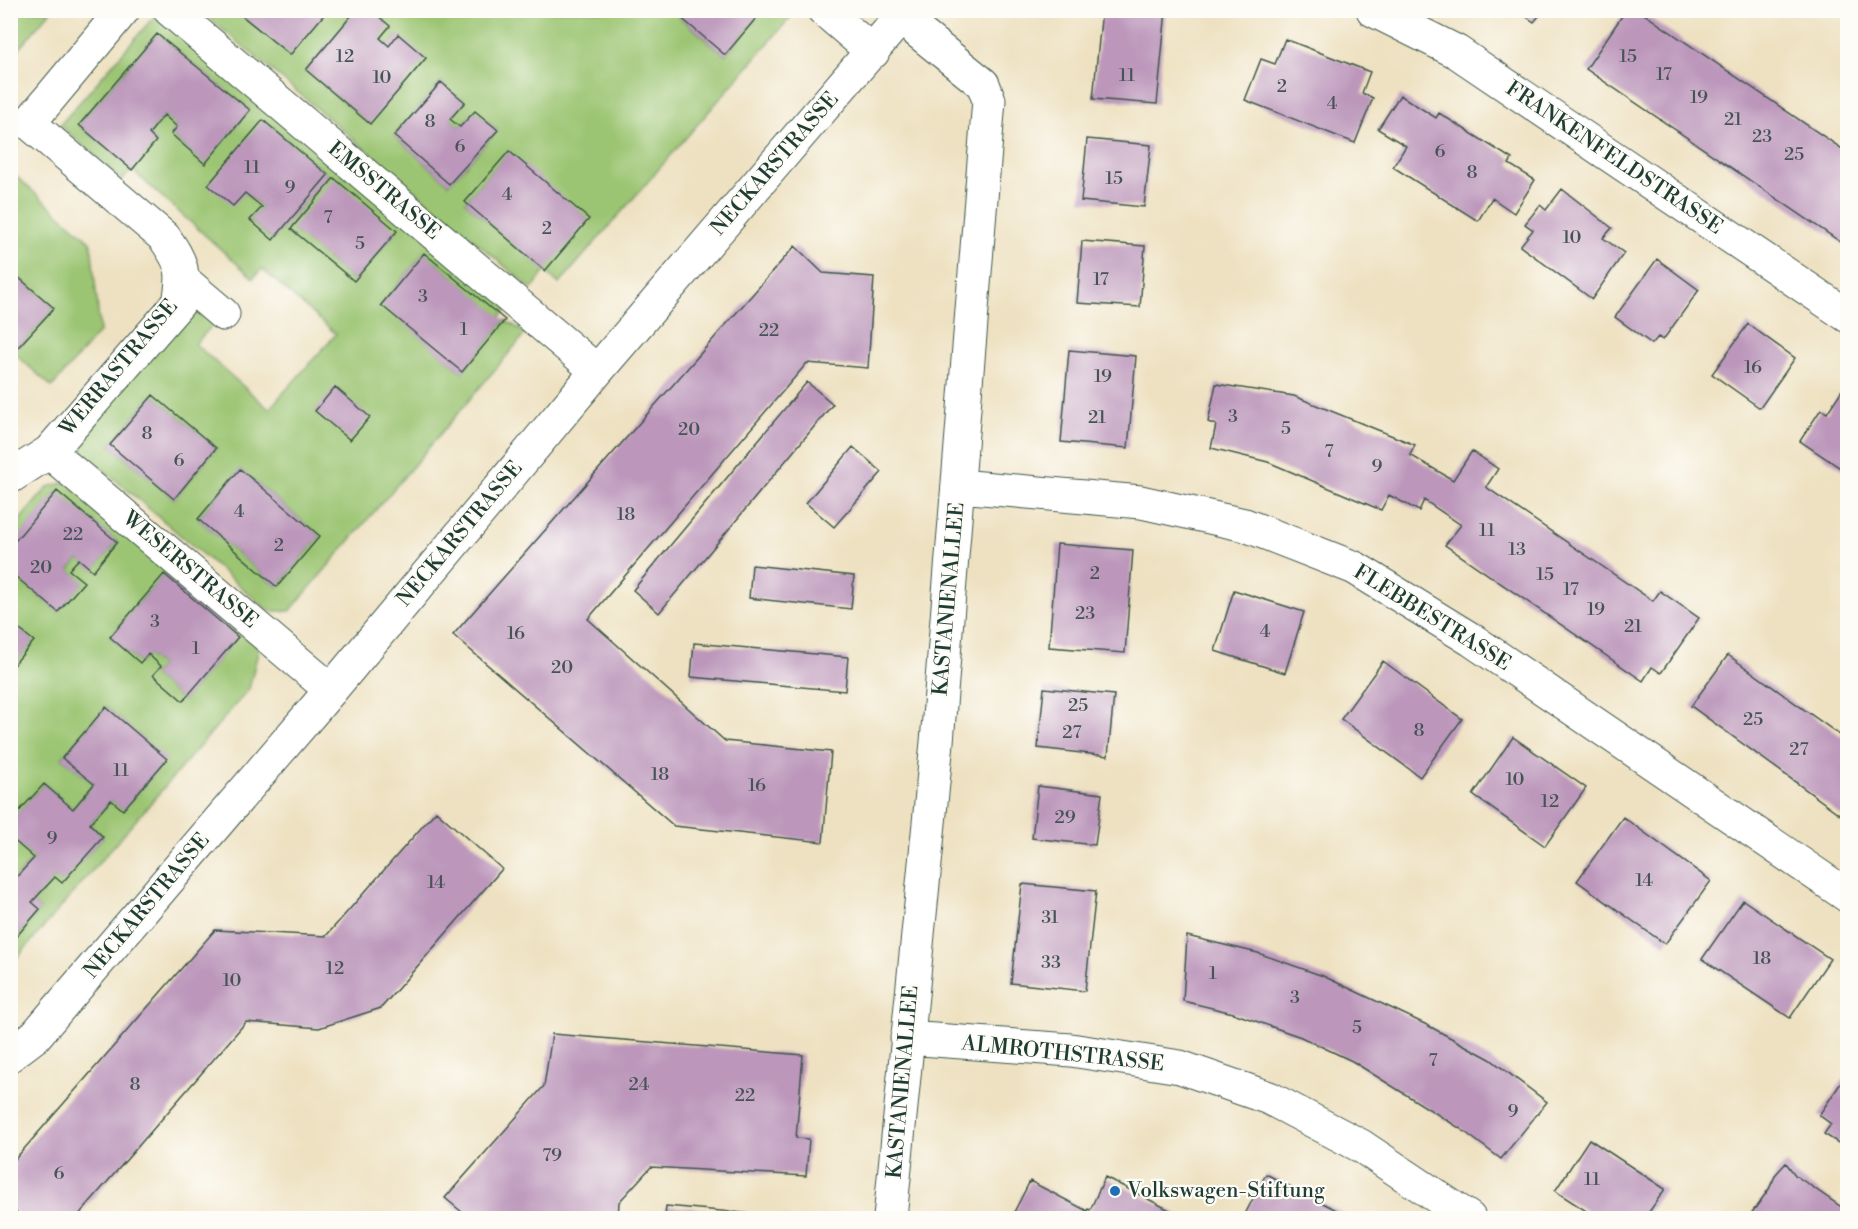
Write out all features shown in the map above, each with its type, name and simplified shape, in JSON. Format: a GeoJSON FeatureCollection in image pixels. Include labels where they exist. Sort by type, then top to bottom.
{"type":"FeatureCollection","features":[{"type":"Feature","properties":{"kind":"street","name":"WERRASTRASSE"},"geometry":{"type":"LineString","coordinates":[[10,477],[49,452],[179,303],[183,280],[179,258],[164,237],[28,123],[123,10]]}},
{"type":"Feature","properties":{"kind":"street","name":"EMSSTRASSE"},"geometry":{"type":"LineString","coordinates":[[170,10],[597,371]]}},
{"type":"Feature","properties":{"kind":"street"},"geometry":{"type":"LineString","coordinates":[[824,10],[873,52]]}},
{"type":"Feature","properties":{"kind":"street","name":"FRANKENFELDSTRASSE"},"geometry":{"type":"LineString","coordinates":[[1373,10],[1457,52],[1848,316]]}},
{"type":"Feature","properties":{"kind":"street","name":"NECKARSTRASSE"},"geometry":{"type":"LineString","coordinates":[[10,1055],[35,1036],[331,690],[597,371],[904,14]]}},
{"type":"Feature","properties":{"kind":"street","name":"KASTANIENALLEE"},"geometry":{"type":"LineString","coordinates":[[890,1218],[937,742],[989,100],[983,84],[904,14]]}},
{"type":"Feature","properties":{"kind":"street"},"geometry":{"type":"LineString","coordinates":[[183,280],[223,314]]}},
{"type":"Feature","properties":{"kind":"street","name":"WESERSTRASSE"},"geometry":{"type":"LineString","coordinates":[[49,452],[331,690]]}},
{"type":"Feature","properties":{"kind":"street","name":"FLEBBESTRASSE"},"geometry":{"type":"LineString","coordinates":[[959,486],[1141,502],[1245,525],[1355,568],[1472,640],[1848,896]]}},
{"type":"Feature","properties":{"kind":"street","name":"ALMROTHSTRASSE"},"geometry":{"type":"LineString","coordinates":[[907,1038],[1071,1050],[1180,1067],[1269,1098],[1361,1146],[1469,1218]]}},
{"type":"Feature","properties":{"kind":"green space"},"geometry":{"type":"Polygon","coordinates":[[[10,11],[51,11],[11,58],[10,11]]]}},
{"type":"Feature","properties":{"kind":"green space"},"geometry":{"type":"Polygon","coordinates":[[[201,11],[235,11],[262,31],[328,11],[356,11],[306,70],[370,124],[398,35],[389,46],[380,38],[371,11],[672,11],[725,55],[763,11],[796,11],[559,284],[545,271],[532,289],[201,11]],[[441,82],[394,136],[449,184],[498,130],[475,111],[460,127],[450,119],[464,102],[441,82]],[[509,152],[465,202],[545,270],[509,152]]]}},
{"type":"Feature","properties":{"kind":"green space"},"geometry":{"type":"Polygon","coordinates":[[[158,12],[509,307],[500,317],[424,253],[382,304],[462,372],[505,320],[526,333],[290,611],[269,611],[64,436],[179,303],[223,314],[195,344],[269,409],[336,334],[262,269],[253,278],[132,170],[122,180],[60,125],[158,12]],[[157,34],[79,125],[132,169],[156,141],[149,134],[164,115],[177,127],[171,135],[205,163],[250,110],[157,34]],[[263,120],[245,193],[262,207],[250,220],[273,240],[328,175],[263,120]],[[292,229],[354,281],[397,231],[292,229]],[[153,395],[110,445],[174,499],[216,448],[153,395]],[[240,469],[198,519],[277,587],[320,536],[240,469]]]}},
{"type":"Feature","properties":{"kind":"green space"},"geometry":{"type":"Polygon","coordinates":[[[11,172],[91,242],[100,331],[52,387],[14,353],[54,308],[11,270],[11,172]]]}},
{"type":"Feature","properties":{"kind":"green space"},"geometry":{"type":"Polygon","coordinates":[[[66,482],[259,648],[249,689],[11,965],[11,944],[40,909],[32,902],[55,877],[62,882],[103,837],[90,824],[111,800],[123,810],[166,759],[106,707],[62,758],[94,784],[73,809],[44,784],[11,821],[11,669],[33,641],[11,622],[11,572],[58,612],[83,582],[69,570],[79,559],[93,570],[117,542],[57,492],[11,547],[11,530],[48,487],[66,482]],[[164,574],[110,637],[140,663],[148,655],[161,666],[153,675],[183,701],[238,636],[164,574]]]}},
{"type":"Feature","properties":{"kind":"green space"},"geometry":{"type":"Polygon","coordinates":[[[11,837],[34,858],[10,883],[11,837]]]}},
{"type":"Feature","properties":{"kind":"building"},"geometry":{"type":"Polygon","coordinates":[[[235,10],[328,10],[290,55],[235,10]]]}},
{"type":"Feature","properties":{"kind":"building"},"geometry":{"type":"Polygon","coordinates":[[[356,10],[371,10],[390,26],[380,38],[389,46],[398,34],[426,58],[370,124],[306,70],[356,10]]]}},
{"type":"Feature","properties":{"kind":"building"},"geometry":{"type":"Polygon","coordinates":[[[672,10],[763,10],[725,55],[672,10]]]}},
{"type":"Feature","properties":{"kind":"building"},"geometry":{"type":"Polygon","coordinates":[[[1102,10],[1166,10],[1157,104],[1093,99],[1102,10]]]}},
{"type":"Feature","properties":{"kind":"building"},"geometry":{"type":"Polygon","coordinates":[[[1517,10],[1544,10],[1534,22],[1517,10]]]}},
{"type":"Feature","properties":{"kind":"building"},"geometry":{"type":"Polygon","coordinates":[[[1626,10],[1638,10],[1848,153],[1848,247],[1586,69],[1626,10]]]}},
{"type":"Feature","properties":{"kind":"building"},"geometry":{"type":"Polygon","coordinates":[[[157,34],[250,110],[205,164],[171,134],[177,127],[164,115],[149,134],[156,141],[132,170],[79,125],[157,34]]]}},
{"type":"Feature","properties":{"kind":"building"},"geometry":{"type":"Polygon","coordinates":[[[1285,39],[1370,72],[1362,93],[1373,98],[1355,143],[1245,100],[1261,59],[1275,64],[1285,39]]]}},
{"type":"Feature","properties":{"kind":"building"},"geometry":{"type":"Polygon","coordinates":[[[441,82],[465,102],[450,119],[460,127],[475,111],[498,130],[449,184],[394,136],[441,82]]]}},
{"type":"Feature","properties":{"kind":"building"},"geometry":{"type":"Polygon","coordinates":[[[1400,95],[1436,118],[1439,113],[1512,159],[1509,164],[1535,180],[1514,213],[1492,198],[1478,221],[1393,167],[1406,146],[1378,129],[1400,95]]]}},
{"type":"Feature","properties":{"kind":"building"},"geometry":{"type":"Polygon","coordinates":[[[263,120],[328,175],[273,240],[250,220],[262,207],[245,193],[233,206],[208,185],[263,120]]]}},
{"type":"Feature","properties":{"kind":"building"},"geometry":{"type":"Polygon","coordinates":[[[1087,139],[1151,145],[1144,207],[1081,201],[1087,139]]]}},
{"type":"Feature","properties":{"kind":"building"},"geometry":{"type":"Polygon","coordinates":[[[509,151],[589,219],[545,271],[465,202],[509,151]]]}},
{"type":"Feature","properties":{"kind":"building"},"geometry":{"type":"Polygon","coordinates":[[[334,178],[397,231],[354,281],[291,229],[334,178]]]}},
{"type":"Feature","properties":{"kind":"building"},"geometry":{"type":"Polygon","coordinates":[[[1562,189],[1612,228],[1603,238],[1624,253],[1592,299],[1520,246],[1533,230],[1525,224],[1540,205],[1546,210],[1562,189]]]}},
{"type":"Feature","properties":{"kind":"building"},"geometry":{"type":"Polygon","coordinates":[[[1082,241],[1145,246],[1140,307],[1077,303],[1082,241]]]}},
{"type":"Feature","properties":{"kind":"building"},"geometry":{"type":"Polygon","coordinates":[[[795,246],[823,273],[874,277],[868,368],[807,363],[588,619],[725,741],[831,752],[823,842],[674,826],[453,635],[795,246]]]}},
{"type":"Feature","properties":{"kind":"building"},"geometry":{"type":"Polygon","coordinates":[[[424,253],[505,320],[462,372],[381,305],[424,253]]]}},
{"type":"Feature","properties":{"kind":"building"},"geometry":{"type":"Polygon","coordinates":[[[1657,259],[1699,290],[1663,340],[1658,337],[1652,344],[1615,317],[1657,259]]]}},
{"type":"Feature","properties":{"kind":"building"},"geometry":{"type":"Polygon","coordinates":[[[10,270],[54,308],[10,356],[10,270]]]}},
{"type":"Feature","properties":{"kind":"building"},"geometry":{"type":"Polygon","coordinates":[[[1748,324],[1795,358],[1760,408],[1712,374],[1748,324]]]}},
{"type":"Feature","properties":{"kind":"building"},"geometry":{"type":"Polygon","coordinates":[[[1069,350],[1136,356],[1128,448],[1061,442],[1069,350]]]}},
{"type":"Feature","properties":{"kind":"building"},"geometry":{"type":"Polygon","coordinates":[[[807,382],[833,404],[659,613],[633,590],[807,382]]]}},
{"type":"Feature","properties":{"kind":"building"},"geometry":{"type":"Polygon","coordinates":[[[1216,384],[1294,396],[1415,445],[1410,455],[1453,480],[1472,451],[1498,469],[1486,487],[1653,601],[1660,591],[1699,618],[1661,673],[1652,667],[1643,681],[1445,545],[1461,525],[1424,500],[1419,511],[1389,495],[1381,510],[1268,462],[1211,448],[1216,425],[1208,422],[1216,384]]]}},
{"type":"Feature","properties":{"kind":"building"},"geometry":{"type":"Polygon","coordinates":[[[1846,384],[1848,385],[1848,473],[1800,441],[1821,409],[1827,413],[1846,384]]]}},
{"type":"Feature","properties":{"kind":"building"},"geometry":{"type":"Polygon","coordinates":[[[335,387],[370,417],[350,440],[315,411],[335,387]]]}},
{"type":"Feature","properties":{"kind":"building"},"geometry":{"type":"Polygon","coordinates":[[[153,395],[216,448],[174,499],[110,445],[153,395]]]}},
{"type":"Feature","properties":{"kind":"building"},"geometry":{"type":"Polygon","coordinates":[[[853,447],[882,472],[834,527],[806,503],[853,447]]]}},
{"type":"Feature","properties":{"kind":"building"},"geometry":{"type":"Polygon","coordinates":[[[240,469],[320,536],[277,587],[198,519],[240,469]]]}},
{"type":"Feature","properties":{"kind":"building"},"geometry":{"type":"Polygon","coordinates":[[[57,491],[117,542],[93,571],[79,559],[74,564],[69,570],[84,582],[58,612],[10,572],[10,547],[57,491]]]}},
{"type":"Feature","properties":{"kind":"building"},"geometry":{"type":"Polygon","coordinates":[[[1057,544],[1133,550],[1125,653],[1049,647],[1057,544]]]}},
{"type":"Feature","properties":{"kind":"building"},"geometry":{"type":"Polygon","coordinates":[[[752,565],[854,576],[851,609],[749,598],[752,565]]]}},
{"type":"Feature","properties":{"kind":"building"},"geometry":{"type":"Polygon","coordinates":[[[164,574],[238,637],[183,701],[153,675],[161,666],[148,654],[140,663],[110,637],[164,574]]]}},
{"type":"Feature","properties":{"kind":"building"},"geometry":{"type":"Polygon","coordinates":[[[1234,590],[1304,612],[1285,673],[1215,651],[1234,590]]]}},
{"type":"Feature","properties":{"kind":"building"},"geometry":{"type":"Polygon","coordinates":[[[10,622],[34,641],[10,669],[10,622]]]}},
{"type":"Feature","properties":{"kind":"building"},"geometry":{"type":"Polygon","coordinates":[[[694,643],[848,657],[845,691],[691,677],[694,643]]]}},
{"type":"Feature","properties":{"kind":"building"},"geometry":{"type":"Polygon","coordinates":[[[1728,655],[1848,741],[1848,809],[1842,816],[1691,706],[1728,655]]]}},
{"type":"Feature","properties":{"kind":"building"},"geometry":{"type":"Polygon","coordinates":[[[1383,661],[1462,719],[1420,777],[1341,719],[1383,661]]]}},
{"type":"Feature","properties":{"kind":"building"},"geometry":{"type":"Polygon","coordinates":[[[1044,688],[1114,695],[1108,756],[1038,748],[1044,688]]]}},
{"type":"Feature","properties":{"kind":"building"},"geometry":{"type":"Polygon","coordinates":[[[106,707],[167,759],[123,810],[111,800],[90,824],[103,837],[62,883],[55,877],[32,902],[40,909],[10,944],[10,884],[34,858],[10,837],[10,821],[44,784],[73,809],[94,784],[62,758],[106,707]]]}},
{"type":"Feature","properties":{"kind":"building"},"geometry":{"type":"Polygon","coordinates":[[[1513,737],[1586,788],[1545,846],[1473,795],[1513,737]]]}},
{"type":"Feature","properties":{"kind":"building"},"geometry":{"type":"Polygon","coordinates":[[[1038,786],[1102,794],[1095,845],[1032,838],[1038,786]]]}},
{"type":"Feature","properties":{"kind":"building"},"geometry":{"type":"Polygon","coordinates":[[[436,811],[502,869],[381,1008],[319,1028],[246,1022],[76,1218],[24,1218],[10,1207],[10,1165],[215,930],[326,936],[436,811]]]}},
{"type":"Feature","properties":{"kind":"building"},"geometry":{"type":"Polygon","coordinates":[[[1623,817],[1711,881],[1665,944],[1577,881],[1623,817]]]}},
{"type":"Feature","properties":{"kind":"building"},"geometry":{"type":"Polygon","coordinates":[[[1022,884],[1096,891],[1085,991],[1011,983],[1022,884]]]}},
{"type":"Feature","properties":{"kind":"building"},"geometry":{"type":"Polygon","coordinates":[[[1743,900],[1830,959],[1790,1018],[1702,959],[1743,900]]]}},
{"type":"Feature","properties":{"kind":"building"},"geometry":{"type":"Polygon","coordinates":[[[1187,936],[1258,953],[1323,976],[1427,1025],[1490,1059],[1547,1102],[1501,1159],[1461,1129],[1352,1061],[1301,1037],[1233,1013],[1183,1001],[1187,936]]]}},
{"type":"Feature","properties":{"kind":"building"},"geometry":{"type":"Polygon","coordinates":[[[552,1034],[803,1055],[796,1138],[809,1139],[806,1176],[651,1167],[619,1202],[618,1218],[469,1218],[445,1198],[544,1086],[552,1034]]]}},
{"type":"Feature","properties":{"kind":"building"},"geometry":{"type":"Polygon","coordinates":[[[1845,1077],[1848,1078],[1848,1149],[1824,1134],[1831,1124],[1819,1115],[1845,1077]]]}},
{"type":"Feature","properties":{"kind":"building"},"geometry":{"type":"Polygon","coordinates":[[[1589,1139],[1665,1189],[1645,1218],[1597,1218],[1555,1191],[1589,1139]]]}},
{"type":"Feature","properties":{"kind":"building"},"geometry":{"type":"Polygon","coordinates":[[[1786,1163],[1795,1175],[1847,1211],[1841,1218],[1748,1218],[1769,1189],[1776,1174],[1786,1163]]]}},
{"type":"Feature","properties":{"kind":"building","name":"Volkswagen-Stiftung"},"geometry":{"type":"Polygon","coordinates":[[[1266,1174],[1352,1218],[1243,1218],[1266,1174]]]}},
{"type":"Feature","properties":{"kind":"building","name":"Volkswagen-Stiftung"},"geometry":{"type":"Polygon","coordinates":[[[1105,1177],[1185,1218],[1011,1218],[1030,1181],[1087,1211],[1090,1210],[1105,1177]]]}},
{"type":"Feature","properties":{"kind":"building"},"geometry":{"type":"Polygon","coordinates":[[[666,1206],[788,1217],[788,1218],[665,1218],[666,1206]]]}},
{"type":"Feature","properties":{"kind":"place","name":"Volkswagen-Stiftung"},"geometry":{"type":"Point","coordinates":[1115,1191]}}]}
